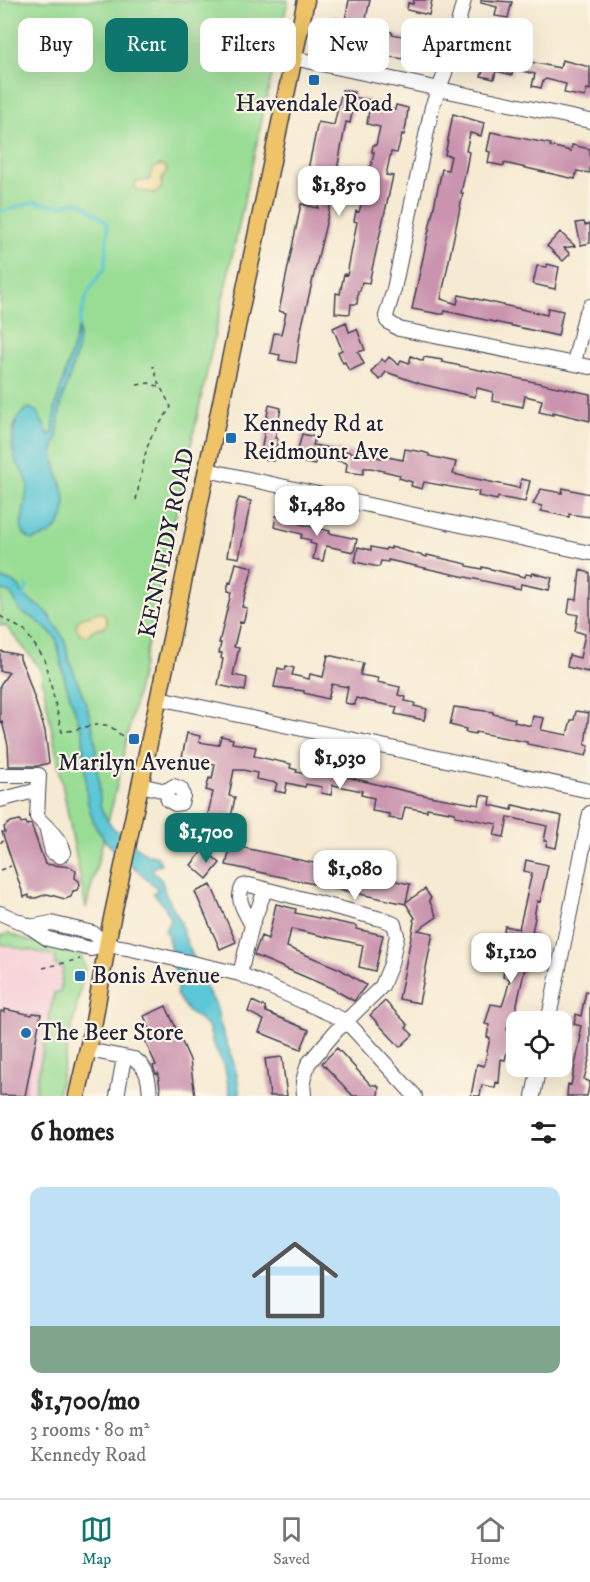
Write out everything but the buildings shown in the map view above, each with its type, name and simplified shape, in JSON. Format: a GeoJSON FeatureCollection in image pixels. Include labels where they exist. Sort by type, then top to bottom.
{"type":"FeatureCollection","features":[{"type":"Feature","properties":{"kind":"main road","name":"KENNEDY ROAD"},"geometry":{"type":"LineString","coordinates":[[296,45],[306,0]]}},
{"type":"Feature","properties":{"kind":"main road","name":"KENNEDY ROAD"},"geometry":{"type":"LineString","coordinates":[[77,1096],[290,72]]}},
{"type":"Feature","properties":{"kind":"street"},"geometry":{"type":"LineString","coordinates":[[464,0],[445,74],[432,107],[394,290],[386,316],[387,321],[399,329],[590,367]]}},
{"type":"Feature","properties":{"kind":"street"},"geometry":{"type":"LineString","coordinates":[[296,59],[590,121]]}},
{"type":"Feature","properties":{"kind":"street"},"geometry":{"type":"LineString","coordinates":[[574,363],[585,316],[590,306]]}},
{"type":"Feature","properties":{"kind":"street"},"geometry":{"type":"LineString","coordinates":[[207,470],[590,553]]}},
{"type":"Feature","properties":{"kind":"street"},"geometry":{"type":"LineString","coordinates":[[159,698],[590,791]]}},
{"type":"Feature","properties":{"kind":"street"},"geometry":{"type":"LineString","coordinates":[[0,775],[39,775],[37,817],[46,826]]}},
{"type":"Feature","properties":{"kind":"street"},"geometry":{"type":"LineString","coordinates":[[140,785],[166,791]]}},
{"type":"Feature","properties":{"kind":"street"},"geometry":{"type":"LineString","coordinates":[[0,800],[38,789]]}},
{"type":"Feature","properties":{"kind":"street"},"geometry":{"type":"LineString","coordinates":[[550,1011],[590,813]]}},
{"type":"Feature","properties":{"kind":"street"},"geometry":{"type":"LineString","coordinates":[[252,925],[241,904],[239,892],[243,886],[394,924],[397,935],[391,964],[382,986],[346,1021],[308,1064],[303,1081],[304,1096]]}},
{"type":"Feature","properties":{"kind":"street"},"geometry":{"type":"LineString","coordinates":[[240,974],[252,925],[265,890]]}},
{"type":"Feature","properties":{"kind":"street"},"geometry":{"type":"LineString","coordinates":[[2,918],[29,927],[51,923],[93,933],[107,945],[240,974],[346,1021],[415,1096]]}},
{"type":"Feature","properties":{"kind":"street"},"geometry":{"type":"LineString","coordinates":[[88,1050],[140,1062],[148,1076],[150,1096]]}},
{"type":"Feature","properties":{"kind":"street"},"geometry":{"type":"LineString","coordinates":[[117,1096],[124,1058]]}},
{"type":"Feature","properties":{"kind":"street"},"geometry":{"type":"LineString","coordinates":[[533,1096],[537,1077]]}},
{"type":"Feature","properties":{"kind":"path"},"geometry":{"type":"LineString","coordinates":[[136,500],[151,437],[171,407],[153,366]]}},
{"type":"Feature","properties":{"kind":"path"},"geometry":{"type":"LineString","coordinates":[[137,385],[149,383],[161,388]]}},
{"type":"Feature","properties":{"kind":"path"},"geometry":{"type":"LineString","coordinates":[[0,616],[25,631],[45,660],[62,732],[99,725],[111,727],[129,743],[149,747]]}},
{"type":"Feature","properties":{"kind":"path"},"geometry":{"type":"LineString","coordinates":[[0,870],[11,866]]}},
{"type":"Feature","properties":{"kind":"path"},"geometry":{"type":"LineString","coordinates":[[43,968],[80,958]]}},
{"type":"Feature","properties":{"kind":"shaded area"},"geometry":{"type":"Polygon","coordinates":[[[0,932],[9,940],[77,959],[51,1096],[0,1096],[0,932]]]}},
{"type":"Feature","properties":{"kind":"green space"},"geometry":{"type":"Polygon","coordinates":[[[0,0],[288,0],[284,18],[200,18],[200,72],[272,72],[114,798],[86,908],[40,668],[6,626],[0,625],[0,0]]]}},
{"type":"Feature","properties":{"kind":"green space"},"geometry":{"type":"Polygon","coordinates":[[[8,933],[26,940],[73,951],[82,957],[85,968],[57,1096],[34,1096],[54,993],[60,992],[63,968],[55,965],[56,956],[0,944],[0,937],[8,933]]]}},
{"type":"Feature","properties":{"kind":"sand"},"geometry":{"type":"Polygon","coordinates":[[[160,165],[165,166],[167,170],[162,179],[161,189],[154,193],[138,191],[135,186],[136,182],[149,180],[152,169],[160,165]]]}},
{"type":"Feature","properties":{"kind":"sand"},"geometry":{"type":"Polygon","coordinates":[[[98,612],[105,614],[107,623],[105,627],[93,630],[87,636],[80,634],[76,626],[79,619],[98,612]]]}},
{"type":"Feature","properties":{"kind":"water"},"geometry":{"type":"Polygon","coordinates":[[[79,326],[76,354],[62,401],[53,450],[65,499],[63,517],[58,527],[50,533],[31,540],[24,534],[21,527],[28,484],[15,459],[14,430],[19,416],[30,408],[37,412],[49,435],[53,433],[55,408],[79,326]]]}},
{"type":"Feature","properties":{"kind":"water"},"geometry":{"type":"Polygon","coordinates":[[[0,579],[16,584],[24,596],[46,611],[65,640],[68,657],[92,724],[96,744],[95,763],[99,778],[100,804],[103,813],[111,826],[147,855],[156,856],[160,861],[161,865],[153,867],[152,871],[162,881],[165,893],[181,922],[183,933],[215,1004],[235,1068],[240,1096],[230,1096],[225,1068],[213,1044],[209,1028],[188,1012],[176,994],[178,987],[165,931],[170,919],[164,905],[153,893],[158,890],[106,842],[94,824],[87,800],[83,735],[65,681],[56,638],[35,619],[21,612],[11,594],[0,589],[0,579]]]}},
{"type":"Feature","properties":{"kind":"waterway"},"geometry":{"type":"LineString","coordinates":[[0,212],[34,202],[62,206],[80,202],[106,221],[108,230],[105,268],[91,287],[85,300],[79,326]]}},
{"type":"Feature","properties":{"kind":"waterway"},"geometry":{"type":"LineString","coordinates":[[24,596],[27,586]]}},
{"type":"Feature","properties":{"kind":"place","name":"Havendale Road"},"geometry":{"type":"Point","coordinates":[314,80]}},
{"type":"Feature","properties":{"kind":"place","name":"Kennedy Rd at Reidmount Ave"},"geometry":{"type":"Point","coordinates":[231,438]}},
{"type":"Feature","properties":{"kind":"place","name":"Marilyn Avenue"},"geometry":{"type":"Point","coordinates":[134,739]}},
{"type":"Feature","properties":{"kind":"place","name":"Bonis Avenue"},"geometry":{"type":"Point","coordinates":[80,976]}},
{"type":"Feature","properties":{"kind":"place","name":"The Beer Store"},"geometry":{"type":"Point","coordinates":[26,1033]}}]}
